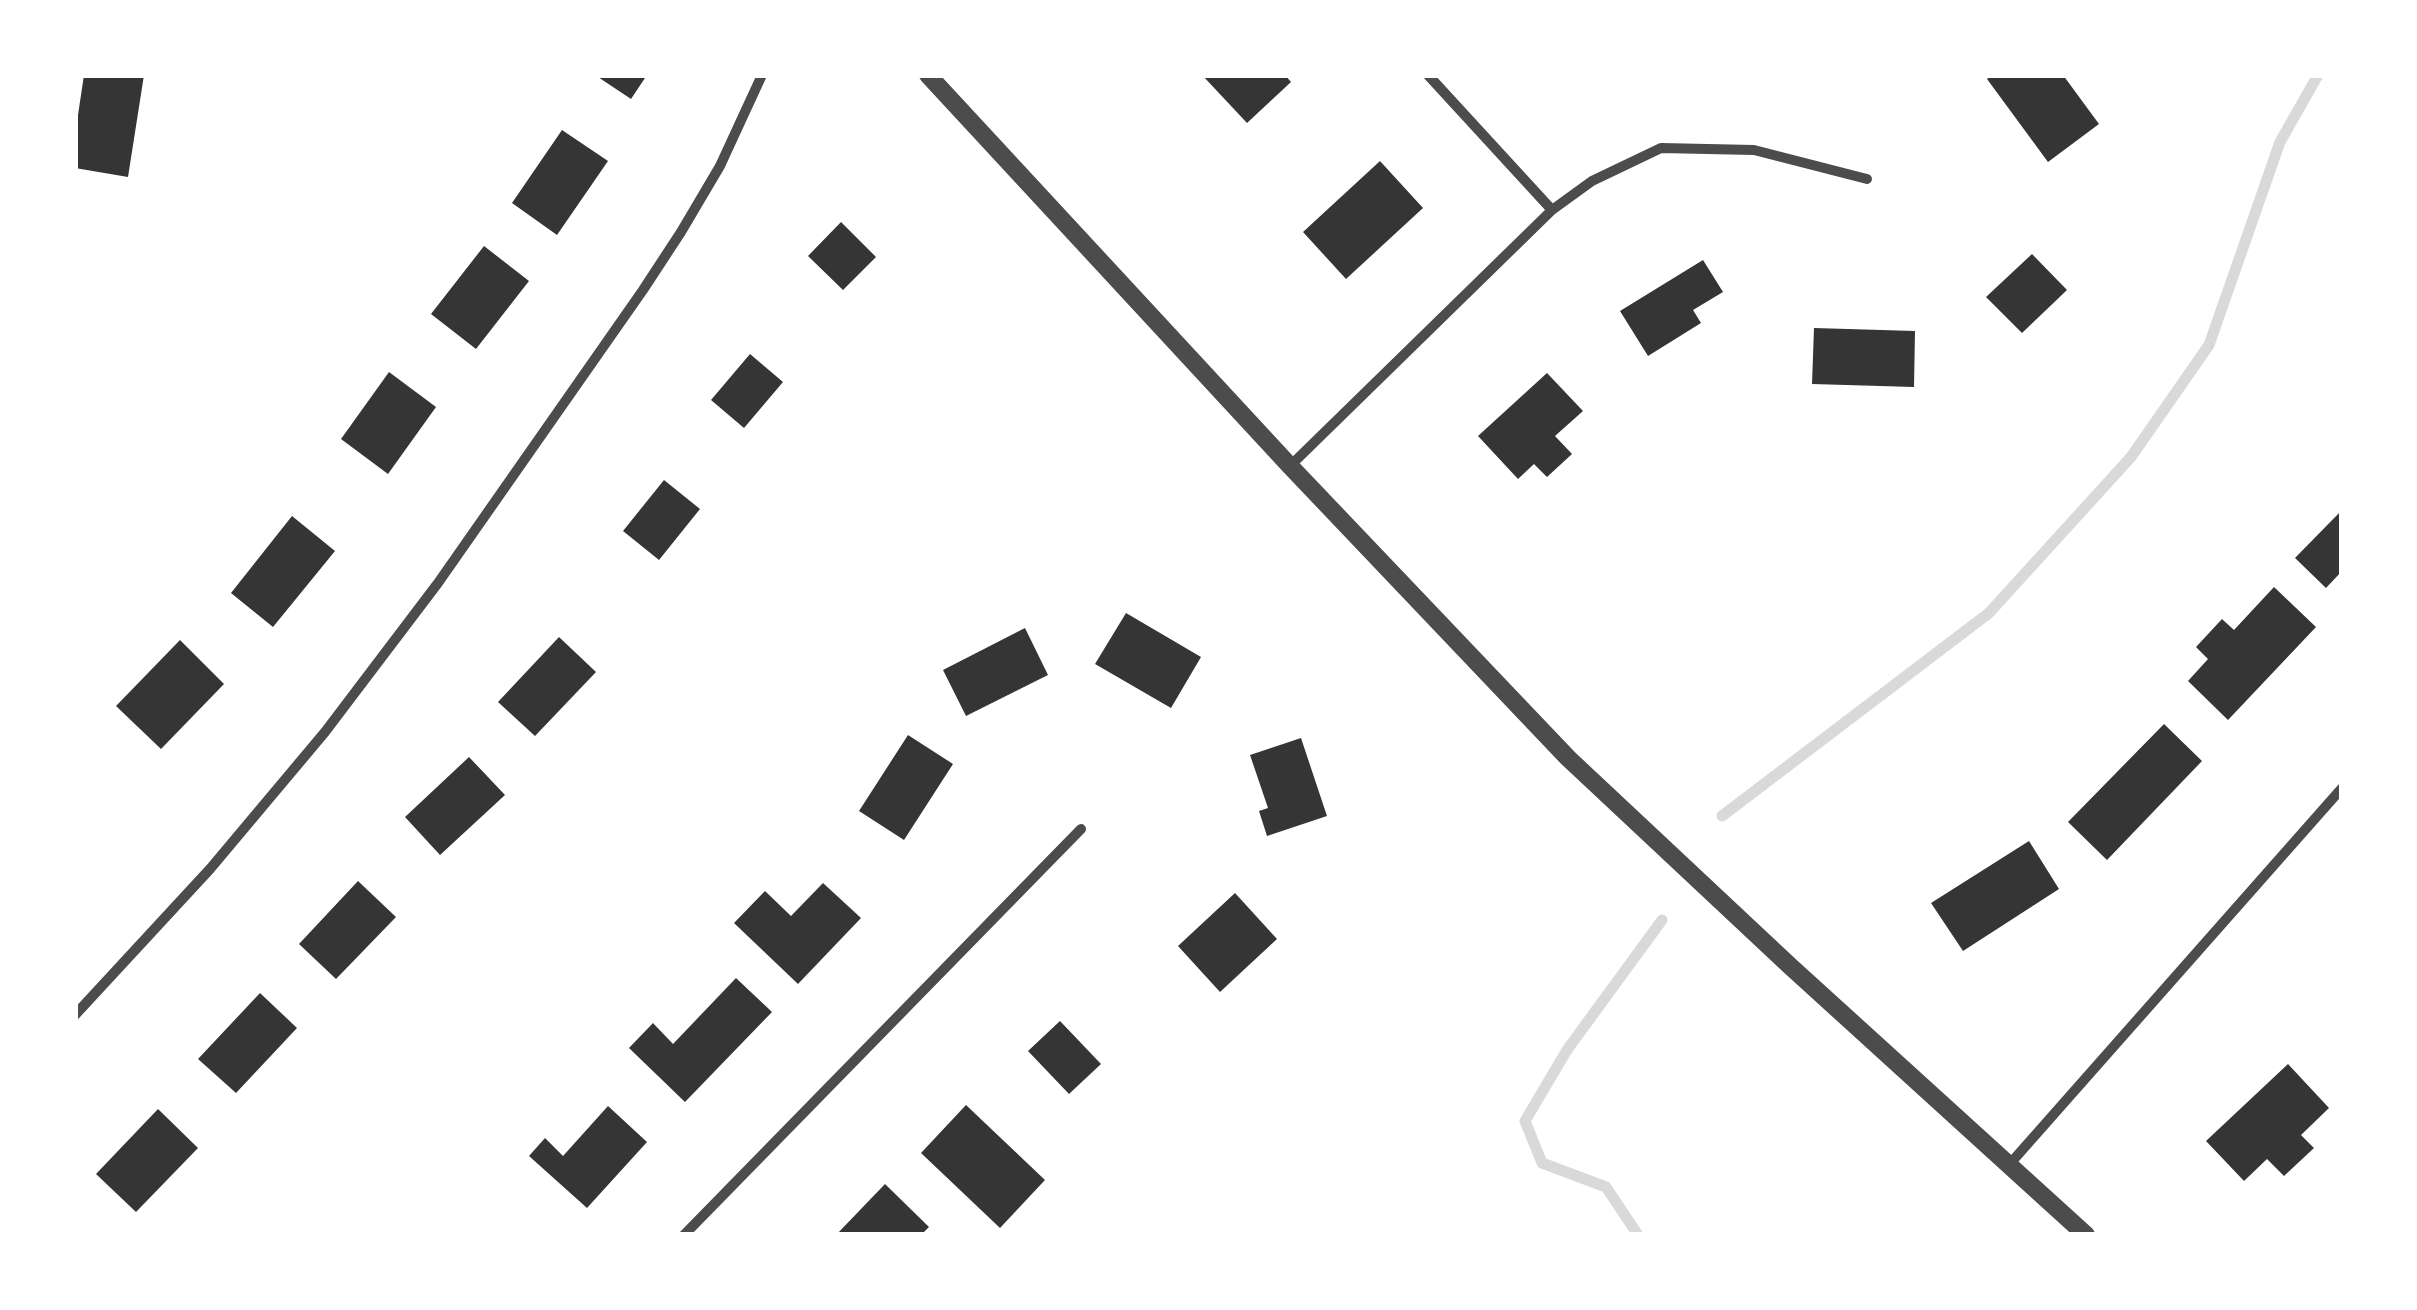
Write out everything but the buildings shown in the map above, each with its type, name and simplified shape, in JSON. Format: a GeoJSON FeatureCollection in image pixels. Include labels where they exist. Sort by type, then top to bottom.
{"type":"FeatureCollection","features":[{"type":"Feature","properties":{"kind":"street"},"geometry":{"type":"LineString","coordinates":[[75,1015],[223,854],[325,732],[438,584],[681,232],[720,166],[762,75]]}},
{"type":"Feature","properties":{"kind":"street"},"geometry":{"type":"LineString","coordinates":[[928,75],[1290,466],[1568,758],[2086,1235]]}},
{"type":"Feature","properties":{"kind":"street"},"geometry":{"type":"LineString","coordinates":[[1428,75],[1552,210]]}},
{"type":"Feature","properties":{"kind":"street"},"geometry":{"type":"LineString","coordinates":[[1290,466],[1552,210],[1592,181],[1661,148],[1754,150],[1866,178]]}},
{"type":"Feature","properties":{"kind":"street"},"geometry":{"type":"LineString","coordinates":[[2008,1166],[2342,788]]}},
{"type":"Feature","properties":{"kind":"street"},"geometry":{"type":"LineString","coordinates":[[684,1235],[1081,829]]}},
{"type":"Feature","properties":{"kind":"waterway"},"geometry":{"type":"LineString","coordinates":[[1722,816],[1989,613],[2131,457],[2209,345],[2280,142],[2318,75]]}},
{"type":"Feature","properties":{"kind":"waterway"},"geometry":{"type":"LineString","coordinates":[[1638,1235],[1606,1187],[1542,1163],[1525,1121],[1567,1050],[1662,920]]}}]}
